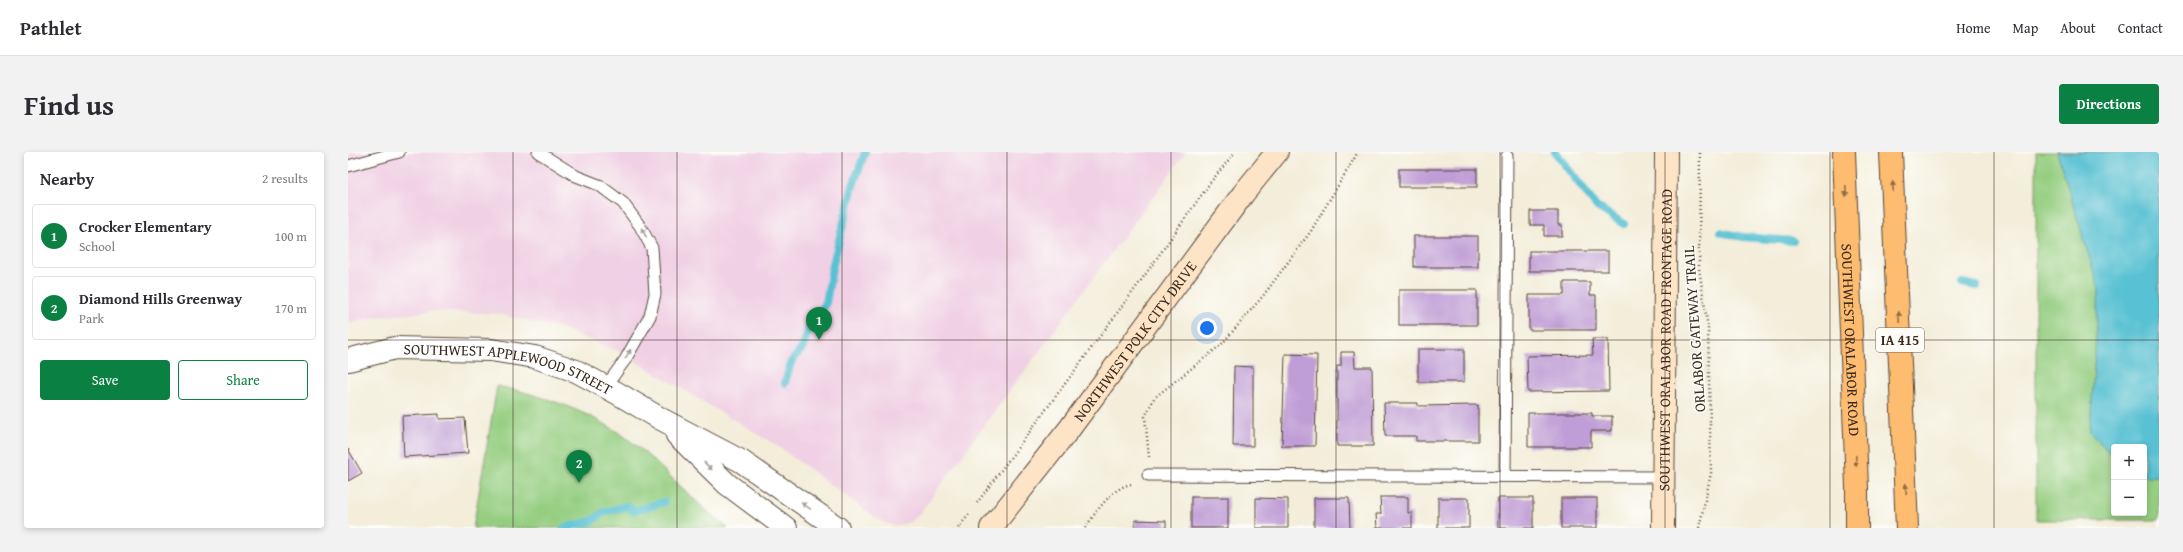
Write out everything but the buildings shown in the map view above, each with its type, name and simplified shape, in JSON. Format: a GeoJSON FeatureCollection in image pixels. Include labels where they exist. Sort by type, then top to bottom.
{"type":"FeatureCollection","features":[{"type":"Feature","properties":{"kind":"main road","name":"SOUTHWEST ORALABOR ROAD"},"geometry":{"type":"LineString","coordinates":[[1844,152],[1857,487],[1857,528]]}},
{"type":"Feature","properties":{"kind":"main road","name":"IA 415"},"geometry":{"type":"LineString","coordinates":[[1891,152],[1907,528]]}},
{"type":"Feature","properties":{"kind":"street","name":"NORTHWEST POLK CITY DRIVE"},"geometry":{"type":"LineString","coordinates":[[991,528],[1070,428],[1243,194],[1277,152]]}},
{"type":"Feature","properties":{"kind":"street","name":"SOUTHWEST ORALABOR ROAD FRONTAGE ROAD"},"geometry":{"type":"LineString","coordinates":[[1663,528],[1666,152]]}},
{"type":"Feature","properties":{"kind":"street","name":"SOUTHWEST APPLEWOOD STREET"},"geometry":{"type":"LineString","coordinates":[[348,360],[395,348],[491,350],[536,357],[576,371],[606,386],[660,419],[741,461],[838,528]]}},
{"type":"Feature","properties":{"kind":"street","name":"SOUTHWEST APPLEWOOD STREET"},"geometry":{"type":"LineString","coordinates":[[660,419],[727,484],[786,528]]}},
{"type":"Feature","properties":{"kind":"lane"},"geometry":{"type":"LineString","coordinates":[[348,166],[370,156],[399,152]]}},
{"type":"Feature","properties":{"kind":"lane"},"geometry":{"type":"LineString","coordinates":[[538,152],[576,176],[599,185],[623,202],[640,226],[652,248],[655,294],[650,316],[625,360],[606,386]]}},
{"type":"Feature","properties":{"kind":"lane"},"geometry":{"type":"LineString","coordinates":[[1505,476],[1507,156]]}},
{"type":"Feature","properties":{"kind":"lane"},"geometry":{"type":"LineString","coordinates":[[1148,475],[1663,477]]}},
{"type":"Feature","properties":{"kind":"path"},"geometry":{"type":"LineString","coordinates":[[958,528],[1135,288],[1210,183],[1236,152]]}},
{"type":"Feature","properties":{"kind":"path"},"geometry":{"type":"LineString","coordinates":[[1085,528],[1108,498],[1126,485],[1139,483],[1148,475],[1149,454],[1145,417],[1154,398],[1221,345],[1263,296],[1312,231],[1358,152]]}},
{"type":"Feature","properties":{"kind":"path","name":"ORLABOR GATEWAY TRAIL"},"geometry":{"type":"LineString","coordinates":[[1699,528],[1711,474],[1708,328],[1700,268],[1700,152]]}},
{"type":"Feature","properties":{"kind":"shaded area"},"geometry":{"type":"Polygon","coordinates":[[[348,152],[1186,152],[919,514],[912,521],[897,526],[879,520],[776,445],[620,352],[561,328],[498,314],[435,311],[371,318],[348,324],[348,152]]]}},
{"type":"Feature","properties":{"kind":"green space"},"geometry":{"type":"Polygon","coordinates":[[[2036,152],[2159,152],[2159,520],[2036,520],[2036,152]]]}},
{"type":"Feature","properties":{"kind":"green space"},"geometry":{"type":"Polygon","coordinates":[[[497,386],[551,400],[602,422],[618,432],[645,453],[703,508],[728,528],[473,528],[497,386]]]}},
{"type":"Feature","properties":{"kind":"water"},"geometry":{"type":"Polygon","coordinates":[[[2057,152],[2159,152],[2159,476],[2147,476],[2147,444],[2111,444],[2111,455],[2090,431],[2099,289],[2057,152]]]}},
{"type":"Feature","properties":{"kind":"waterway"},"geometry":{"type":"LineString","coordinates":[[785,383],[791,362],[803,347],[809,327],[826,303],[832,268],[853,186],[865,152]]}},
{"type":"Feature","properties":{"kind":"waterway"},"geometry":{"type":"LineString","coordinates":[[1555,152],[1597,207],[1624,224]]}},
{"type":"Feature","properties":{"kind":"waterway"},"geometry":{"type":"LineString","coordinates":[[1720,232],[1743,237],[1793,241]]}},
{"type":"Feature","properties":{"kind":"waterway"},"geometry":{"type":"LineString","coordinates":[[1962,283],[1977,286]]}},
{"type":"Feature","properties":{"kind":"waterway"},"geometry":{"type":"LineString","coordinates":[[564,528],[592,521],[604,512],[627,506],[634,511],[664,502]]}},
{"type":"Feature","properties":{"kind":"place","name":"Crocker Elementary"},"geometry":{"type":"Point","coordinates":[819,340]}},
{"type":"Feature","properties":{"kind":"place","name":"Diamond Hills Greenway"},"geometry":{"type":"Point","coordinates":[579,483]}}]}
